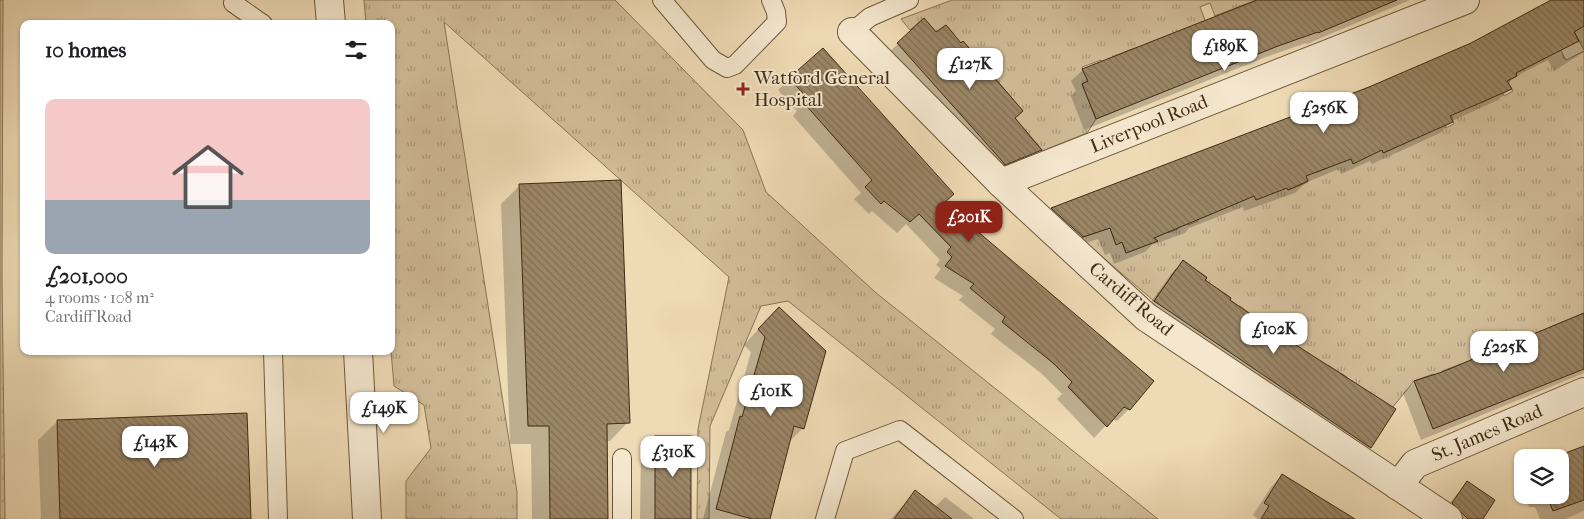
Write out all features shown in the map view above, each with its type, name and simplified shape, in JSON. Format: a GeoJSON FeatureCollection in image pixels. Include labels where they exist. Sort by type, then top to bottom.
{"type":"FeatureCollection","features":[{"type":"Feature","properties":{"kind":"street"},"geometry":{"type":"LineString","coordinates":[[329,0],[332,20]]}},
{"type":"Feature","properties":{"kind":"street","name":"Liverpool Road"},"geometry":{"type":"LineString","coordinates":[[1001,183],[1465,0]]}},
{"type":"Feature","properties":{"kind":"street","name":"Cardiff Road"},"geometry":{"type":"LineString","coordinates":[[852,32],[1001,183],[1146,317],[1448,519]]}},
{"type":"Feature","properties":{"kind":"street"},"geometry":{"type":"LineString","coordinates":[[358,355],[367,519]]}},
{"type":"Feature","properties":{"kind":"street","name":"St. James Road"},"geometry":{"type":"LineString","coordinates":[[1398,486],[1415,464],[1584,392]]}},
{"type":"Feature","properties":{"kind":"lane"},"geometry":{"type":"LineString","coordinates":[[662,0],[713,60],[727,68],[735,65],[777,22],[776,12],[770,0]]}},
{"type":"Feature","properties":{"kind":"lane"},"geometry":{"type":"LineString","coordinates":[[852,32],[870,17],[909,0]]}},
{"type":"Feature","properties":{"kind":"lane"},"geometry":{"type":"LineString","coordinates":[[233,3],[257,20]]}},
{"type":"Feature","properties":{"kind":"lane"},"geometry":{"type":"LineString","coordinates":[[273,355],[278,519]]}},
{"type":"Feature","properties":{"kind":"lane"},"geometry":{"type":"LineString","coordinates":[[825,519],[845,451],[900,430],[1014,519]]}},
{"type":"Feature","properties":{"kind":"lane"},"geometry":{"type":"LineString","coordinates":[[622,458],[622,519]]}},
{"type":"Feature","properties":{"kind":"green space"},"geometry":{"type":"Polygon","coordinates":[[[0,0],[3,0],[2,278],[5,519],[0,519],[0,0]]]}},
{"type":"Feature","properties":{"kind":"green space"},"geometry":{"type":"Polygon","coordinates":[[[364,0],[615,0],[743,130],[766,192],[875,292],[1158,519],[1061,519],[788,301],[761,306],[710,426],[709,519],[697,519],[698,429],[729,277],[444,22],[517,492],[517,519],[406,519],[406,481],[431,448],[424,405],[394,386],[391,355],[395,355],[395,20],[366,20],[364,0]]]}},
{"type":"Feature","properties":{"kind":"green space"},"geometry":{"type":"Polygon","coordinates":[[[952,0],[1256,0],[1215,16],[1210,3],[1200,7],[1210,33],[1132,49],[1112,57],[1117,69],[1106,74],[1101,60],[1082,67],[1088,81],[1082,84],[1096,119],[1087,133],[1042,151],[1015,118],[1023,111],[963,41],[954,48],[954,34],[946,25],[936,32],[924,18],[910,30],[901,19],[952,0]]]}},
{"type":"Feature","properties":{"kind":"green space"},"geometry":{"type":"Polygon","coordinates":[[[1256,0],[1268,0],[1261,14],[1256,0]]]}},
{"type":"Feature","properties":{"kind":"green space"},"geometry":{"type":"Polygon","coordinates":[[[1584,26],[1584,50],[1573,29],[1584,26]]]}},
{"type":"Feature","properties":{"kind":"green space"},"geometry":{"type":"Polygon","coordinates":[[[1554,38],[1566,60],[1584,51],[1584,313],[1498,349],[1503,362],[1490,353],[1470,360],[1475,374],[1467,377],[1461,364],[1442,371],[1447,385],[1439,388],[1433,374],[1414,381],[1392,408],[1340,388],[1347,377],[1328,365],[1320,376],[1279,346],[1286,336],[1268,324],[1260,334],[1256,318],[1240,306],[1233,314],[1224,308],[1231,298],[1215,287],[1199,288],[1207,277],[1189,265],[1176,269],[1154,301],[1080,238],[1110,228],[1116,244],[1122,242],[1126,253],[1137,249],[1134,240],[1166,229],[1168,233],[1178,229],[1169,208],[1180,204],[1188,225],[1198,221],[1196,216],[1247,177],[1256,200],[1278,166],[1288,190],[1308,182],[1299,158],[1310,153],[1317,172],[1337,164],[1371,123],[1384,153],[1396,147],[1433,98],[1446,128],[1454,124],[1451,114],[1478,97],[1481,103],[1491,98],[1492,71],[1504,96],[1513,91],[1507,81],[1517,76],[1510,62],[1554,38]]]}},
{"type":"Feature","properties":{"kind":"building"},"geometry":{"type":"Polygon","coordinates":[[[1257,0],[1397,0],[1318,33],[1278,46],[1096,119],[1082,84],[1088,81],[1082,69],[1257,0]]]}},
{"type":"Feature","properties":{"kind":"building"},"geometry":{"type":"Polygon","coordinates":[[[1551,0],[1584,0],[1584,26],[1574,32],[1579,41],[1516,73],[1517,76],[1507,81],[1512,89],[1450,116],[1453,122],[1383,153],[1382,150],[1353,164],[1351,159],[1306,176],[1308,181],[1288,190],[1287,188],[1256,200],[1254,196],[1154,238],[1158,241],[1126,253],[1122,242],[1116,245],[1110,228],[1083,237],[1051,208],[1369,87],[1471,43],[1551,0]]]}},
{"type":"Feature","properties":{"kind":"building"},"geometry":{"type":"Polygon","coordinates":[[[924,18],[936,32],[946,25],[961,43],[963,41],[1023,111],[1015,118],[1042,150],[1005,165],[897,43],[924,18]]]}},
{"type":"Feature","properties":{"kind":"building"},"geometry":{"type":"Polygon","coordinates":[[[823,48],[954,194],[944,203],[1154,381],[1130,410],[1124,407],[1107,427],[1068,387],[1072,382],[1053,363],[1002,322],[1005,317],[970,288],[974,284],[945,266],[952,257],[947,252],[951,247],[919,214],[910,222],[884,201],[881,204],[865,187],[872,180],[804,103],[808,99],[789,78],[823,48]]]}},
{"type":"Feature","properties":{"kind":"building"},"geometry":{"type":"Polygon","coordinates":[[[621,180],[630,423],[607,424],[608,519],[550,519],[549,426],[528,426],[519,184],[621,180]]]}},
{"type":"Feature","properties":{"kind":"building"},"geometry":{"type":"Polygon","coordinates":[[[1183,260],[1207,278],[1205,280],[1231,298],[1230,300],[1266,325],[1268,323],[1285,338],[1396,409],[1371,448],[1154,301],[1183,260]]]}},
{"type":"Feature","properties":{"kind":"building"},"geometry":{"type":"Polygon","coordinates":[[[779,307],[826,351],[804,429],[794,426],[770,519],[752,519],[716,509],[740,416],[742,417],[765,337],[758,329],[779,307]]]}},
{"type":"Feature","properties":{"kind":"building"},"geometry":{"type":"Polygon","coordinates":[[[1584,313],[1584,369],[1433,429],[1414,381],[1442,372],[1584,313]]]}},
{"type":"Feature","properties":{"kind":"building"},"geometry":{"type":"Polygon","coordinates":[[[247,413],[251,519],[60,519],[57,420],[247,413]]]}},
{"type":"Feature","properties":{"kind":"building"},"geometry":{"type":"Polygon","coordinates":[[[655,436],[691,436],[691,519],[655,519],[655,436]]]}},
{"type":"Feature","properties":{"kind":"building"},"geometry":{"type":"Polygon","coordinates":[[[1584,446],[1584,500],[1553,511],[1550,504],[1569,504],[1569,452],[1584,446]]]}},
{"type":"Feature","properties":{"kind":"building"},"geometry":{"type":"Polygon","coordinates":[[[1282,474],[1355,519],[1261,519],[1269,506],[1264,503],[1282,474]]]}},
{"type":"Feature","properties":{"kind":"building"},"geometry":{"type":"Polygon","coordinates":[[[1467,481],[1495,500],[1483,519],[1468,519],[1452,503],[1467,481]]]}},
{"type":"Feature","properties":{"kind":"building"},"geometry":{"type":"Polygon","coordinates":[[[915,490],[952,519],[894,519],[915,490]]]}},
{"type":"Feature","properties":{"kind":"place","name":"Watford General Hospital"},"geometry":{"type":"Point","coordinates":[743,89]}}]}
